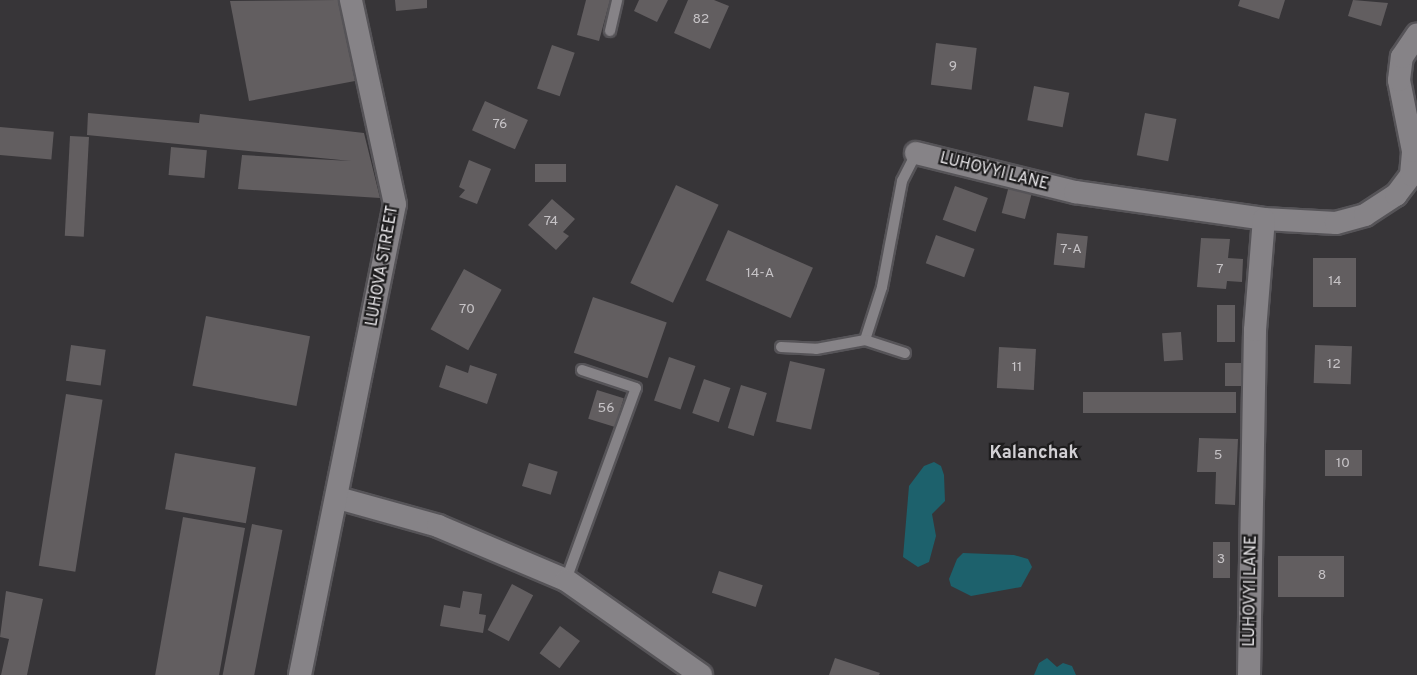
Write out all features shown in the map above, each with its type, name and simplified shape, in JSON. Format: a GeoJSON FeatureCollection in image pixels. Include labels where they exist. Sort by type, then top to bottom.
{"type":"FeatureCollection","features":[{"type":"Feature","properties":{"kind":"street","name":"LUHOVA STREET"},"geometry":{"type":"LineString","coordinates":[[300,675],[338,498],[395,204],[351,0]]}},
{"type":"Feature","properties":{"kind":"street","name":"LUHOVYI LANE"},"geometry":{"type":"LineString","coordinates":[[916,153],[1075,192],[1264,219],[1336,223],[1365,215],[1396,195],[1412,175],[1413,151],[1399,80],[1402,57],[1417,35]]}},
{"type":"Feature","properties":{"kind":"street","name":"LUHOVYI LANE"},"geometry":{"type":"LineString","coordinates":[[1249,675],[1255,330],[1264,219]]}},
{"type":"Feature","properties":{"kind":"street"},"geometry":{"type":"LineString","coordinates":[[338,498],[438,526],[566,580],[701,675]]}},
{"type":"Feature","properties":{"kind":"lane"},"geometry":{"type":"LineString","coordinates":[[610,31],[616,0]]}},
{"type":"Feature","properties":{"kind":"lane","name":"LUHOVYI LANE"},"geometry":{"type":"LineString","coordinates":[[865,340],[882,287],[902,182],[916,153]]}},
{"type":"Feature","properties":{"kind":"lane"},"geometry":{"type":"LineString","coordinates":[[781,347],[816,349],[865,340],[905,353]]}},
{"type":"Feature","properties":{"kind":"lane"},"geometry":{"type":"LineString","coordinates":[[566,580],[636,387],[582,370]]}},
{"type":"Feature","properties":{"kind":"water"},"geometry":{"type":"Polygon","coordinates":[[[934,462],[941,466],[944,475],[945,501],[932,514],[936,536],[929,562],[918,567],[903,557],[909,486],[924,466],[934,462]]]}},
{"type":"Feature","properties":{"kind":"water"},"geometry":{"type":"Polygon","coordinates":[[[963,553],[1014,555],[1028,559],[1032,567],[1021,587],[971,596],[951,586],[949,579],[957,559],[963,553]]]}},
{"type":"Feature","properties":{"kind":"water"},"geometry":{"type":"Polygon","coordinates":[[[1047,658],[1057,667],[1063,663],[1072,666],[1076,675],[1034,675],[1039,663],[1047,658]]]}},
{"type":"Feature","properties":{"kind":"building"},"geometry":{"type":"Polygon","coordinates":[[[338,0],[355,81],[249,101],[230,1],[338,0]]]}},
{"type":"Feature","properties":{"kind":"building"},"geometry":{"type":"Polygon","coordinates":[[[395,0],[427,0],[427,8],[396,11],[395,0]]]}},
{"type":"Feature","properties":{"kind":"building"},"geometry":{"type":"Polygon","coordinates":[[[586,0],[610,0],[599,41],[577,35],[586,0]]]}},
{"type":"Feature","properties":{"kind":"building"},"geometry":{"type":"Polygon","coordinates":[[[639,0],[668,0],[657,22],[634,11],[639,0]]]}},
{"type":"Feature","properties":{"kind":"building"},"geometry":{"type":"Polygon","coordinates":[[[688,0],[714,0],[729,6],[710,49],[674,33],[688,0]]]}},
{"type":"Feature","properties":{"kind":"building"},"geometry":{"type":"Polygon","coordinates":[[[1240,0],[1285,0],[1279,19],[1238,6],[1240,0]]]}},
{"type":"Feature","properties":{"kind":"building"},"geometry":{"type":"Polygon","coordinates":[[[1353,0],[1388,3],[1381,26],[1348,16],[1353,0]]]}},
{"type":"Feature","properties":{"kind":"building"},"geometry":{"type":"Polygon","coordinates":[[[936,43],[977,48],[972,90],[931,85],[936,43]]]}},
{"type":"Feature","properties":{"kind":"building"},"geometry":{"type":"Polygon","coordinates":[[[552,45],[575,53],[560,96],[537,88],[552,45]]]}},
{"type":"Feature","properties":{"kind":"building"},"geometry":{"type":"Polygon","coordinates":[[[1034,86],[1069,93],[1063,127],[1027,120],[1034,86]]]}},
{"type":"Feature","properties":{"kind":"building"},"geometry":{"type":"Polygon","coordinates":[[[485,101],[528,120],[515,149],[472,130],[485,101]]]}},
{"type":"Feature","properties":{"kind":"building"},"geometry":{"type":"Polygon","coordinates":[[[88,113],[199,123],[200,114],[364,133],[380,198],[238,189],[242,155],[351,161],[87,135],[88,113]]]}},
{"type":"Feature","properties":{"kind":"building"},"geometry":{"type":"Polygon","coordinates":[[[1145,113],[1176,119],[1168,161],[1137,155],[1145,113]]]}},
{"type":"Feature","properties":{"kind":"building"},"geometry":{"type":"Polygon","coordinates":[[[0,127],[54,132],[51,160],[0,155],[0,127]]]}},
{"type":"Feature","properties":{"kind":"building"},"geometry":{"type":"Polygon","coordinates":[[[70,136],[89,137],[84,237],[65,236],[70,136]]]}},
{"type":"Feature","properties":{"kind":"building"},"geometry":{"type":"Polygon","coordinates":[[[171,147],[207,150],[204,178],[169,175],[171,147]]]}},
{"type":"Feature","properties":{"kind":"building"},"geometry":{"type":"Polygon","coordinates":[[[469,160],[491,169],[477,204],[459,197],[465,190],[459,187],[469,160]]]}},
{"type":"Feature","properties":{"kind":"building"},"geometry":{"type":"Polygon","coordinates":[[[535,164],[566,164],[566,182],[535,182],[535,164]]]}},
{"type":"Feature","properties":{"kind":"building"},"geometry":{"type":"Polygon","coordinates":[[[1010,182],[1033,188],[1025,219],[1002,213],[1010,182]]]}},
{"type":"Feature","properties":{"kind":"building"},"geometry":{"type":"Polygon","coordinates":[[[676,185],[719,205],[673,303],[630,283],[676,185]]]}},
{"type":"Feature","properties":{"kind":"building"},"geometry":{"type":"Polygon","coordinates":[[[955,186],[988,198],[976,232],[943,220],[955,186]]]}},
{"type":"Feature","properties":{"kind":"building"},"geometry":{"type":"Polygon","coordinates":[[[552,199],[575,219],[563,232],[569,236],[556,250],[528,225],[552,199]]]}},
{"type":"Feature","properties":{"kind":"building"},"geometry":{"type":"Polygon","coordinates":[[[728,230],[813,268],[791,318],[706,280],[728,230]]]}},
{"type":"Feature","properties":{"kind":"building"},"geometry":{"type":"Polygon","coordinates":[[[1057,233],[1088,236],[1084,268],[1054,265],[1057,233]]]}},
{"type":"Feature","properties":{"kind":"building"},"geometry":{"type":"Polygon","coordinates":[[[936,235],[975,249],[964,277],[926,263],[936,235]]]}},
{"type":"Feature","properties":{"kind":"building"},"geometry":{"type":"Polygon","coordinates":[[[1201,238],[1230,239],[1228,258],[1243,259],[1242,282],[1227,281],[1226,289],[1197,287],[1201,238]]]}},
{"type":"Feature","properties":{"kind":"building"},"geometry":{"type":"Polygon","coordinates":[[[1313,258],[1356,258],[1356,307],[1313,307],[1313,258]]]}},
{"type":"Feature","properties":{"kind":"building"},"geometry":{"type":"Polygon","coordinates":[[[464,269],[502,290],[468,350],[431,329],[464,269]]]}},
{"type":"Feature","properties":{"kind":"building"},"geometry":{"type":"Polygon","coordinates":[[[593,297],[667,322],[648,378],[574,353],[593,297]]]}},
{"type":"Feature","properties":{"kind":"building"},"geometry":{"type":"Polygon","coordinates":[[[1217,305],[1235,305],[1235,342],[1217,342],[1217,305]]]}},
{"type":"Feature","properties":{"kind":"building"},"geometry":{"type":"Polygon","coordinates":[[[206,316],[310,336],[297,406],[192,386],[206,316]]]}},
{"type":"Feature","properties":{"kind":"building"},"geometry":{"type":"Polygon","coordinates":[[[1181,332],[1183,360],[1164,361],[1162,333],[1181,332]]]}},
{"type":"Feature","properties":{"kind":"building"},"geometry":{"type":"Polygon","coordinates":[[[71,345],[106,350],[101,386],[66,381],[71,345]]]}},
{"type":"Feature","properties":{"kind":"building"},"geometry":{"type":"Polygon","coordinates":[[[1315,345],[1352,346],[1351,384],[1314,383],[1315,345]]]}},
{"type":"Feature","properties":{"kind":"building"},"geometry":{"type":"Polygon","coordinates":[[[999,347],[1036,349],[1034,390],[997,388],[999,347]]]}},
{"type":"Feature","properties":{"kind":"building"},"geometry":{"type":"Polygon","coordinates":[[[669,357],[695,366],[680,410],[654,400],[669,357]]]}},
{"type":"Feature","properties":{"kind":"building"},"geometry":{"type":"Polygon","coordinates":[[[790,361],[825,369],[811,430],[776,421],[790,361]]]}},
{"type":"Feature","properties":{"kind":"building"},"geometry":{"type":"Polygon","coordinates":[[[1225,363],[1242,363],[1242,386],[1225,386],[1225,363]]]}},
{"type":"Feature","properties":{"kind":"building"},"geometry":{"type":"Polygon","coordinates":[[[446,365],[468,373],[470,365],[497,374],[487,404],[439,387],[446,365]]]}},
{"type":"Feature","properties":{"kind":"building"},"geometry":{"type":"Polygon","coordinates":[[[704,379],[730,388],[719,422],[692,413],[704,379]]]}},
{"type":"Feature","properties":{"kind":"building"},"geometry":{"type":"Polygon","coordinates":[[[741,385],[767,393],[754,436],[728,428],[741,385]]]}},
{"type":"Feature","properties":{"kind":"building"},"geometry":{"type":"Polygon","coordinates":[[[597,390],[624,398],[615,427],[588,419],[597,390]]]}},
{"type":"Feature","properties":{"kind":"building"},"geometry":{"type":"Polygon","coordinates":[[[1083,392],[1236,392],[1236,413],[1083,413],[1083,392]]]}},
{"type":"Feature","properties":{"kind":"building"},"geometry":{"type":"Polygon","coordinates":[[[66,394],[103,400],[75,572],[39,566],[66,394]]]}},
{"type":"Feature","properties":{"kind":"building"},"geometry":{"type":"Polygon","coordinates":[[[1199,438],[1238,439],[1235,505],[1215,504],[1216,472],[1197,472],[1199,438]]]}},
{"type":"Feature","properties":{"kind":"building"},"geometry":{"type":"Polygon","coordinates":[[[1325,450],[1362,450],[1362,476],[1325,476],[1325,450]]]}},
{"type":"Feature","properties":{"kind":"building"},"geometry":{"type":"Polygon","coordinates":[[[175,453],[256,467],[246,523],[165,509],[175,453]]]}},
{"type":"Feature","properties":{"kind":"building"},"geometry":{"type":"Polygon","coordinates":[[[529,463],[558,472],[551,495],[522,486],[529,463]]]}},
{"type":"Feature","properties":{"kind":"building"},"geometry":{"type":"Polygon","coordinates":[[[183,517],[245,528],[219,675],[155,675],[183,517]]]}},
{"type":"Feature","properties":{"kind":"building"},"geometry":{"type":"Polygon","coordinates":[[[252,524],[282,530],[254,675],[223,675],[252,524]]]}},
{"type":"Feature","properties":{"kind":"building"},"geometry":{"type":"Polygon","coordinates":[[[1213,542],[1230,542],[1230,578],[1213,578],[1213,542]]]}},
{"type":"Feature","properties":{"kind":"building"},"geometry":{"type":"Polygon","coordinates":[[[1278,556],[1344,556],[1344,597],[1278,597],[1278,556]]]}},
{"type":"Feature","properties":{"kind":"building"},"geometry":{"type":"Polygon","coordinates":[[[719,571],[763,585],[756,607],[712,593],[719,571]]]}},
{"type":"Feature","properties":{"kind":"building"},"geometry":{"type":"Polygon","coordinates":[[[512,584],[533,595],[509,641],[488,630],[512,584]]]}},
{"type":"Feature","properties":{"kind":"building"},"geometry":{"type":"Polygon","coordinates":[[[6,591],[43,599],[27,675],[1,675],[9,639],[0,637],[6,591]]]}},
{"type":"Feature","properties":{"kind":"building"},"geometry":{"type":"Polygon","coordinates":[[[463,591],[482,594],[479,614],[486,615],[483,633],[440,626],[444,605],[460,608],[463,591]]]}},
{"type":"Feature","properties":{"kind":"building"},"geometry":{"type":"Polygon","coordinates":[[[560,626],[580,641],[560,668],[540,653],[560,626]]]}},
{"type":"Feature","properties":{"kind":"building"},"geometry":{"type":"Polygon","coordinates":[[[835,658],[880,673],[879,675],[829,675],[835,658]]]}},
{"type":"Feature","properties":{"kind":"district","name":"Kalanchak"},"geometry":{"type":"Point","coordinates":[1034,454]}}]}
